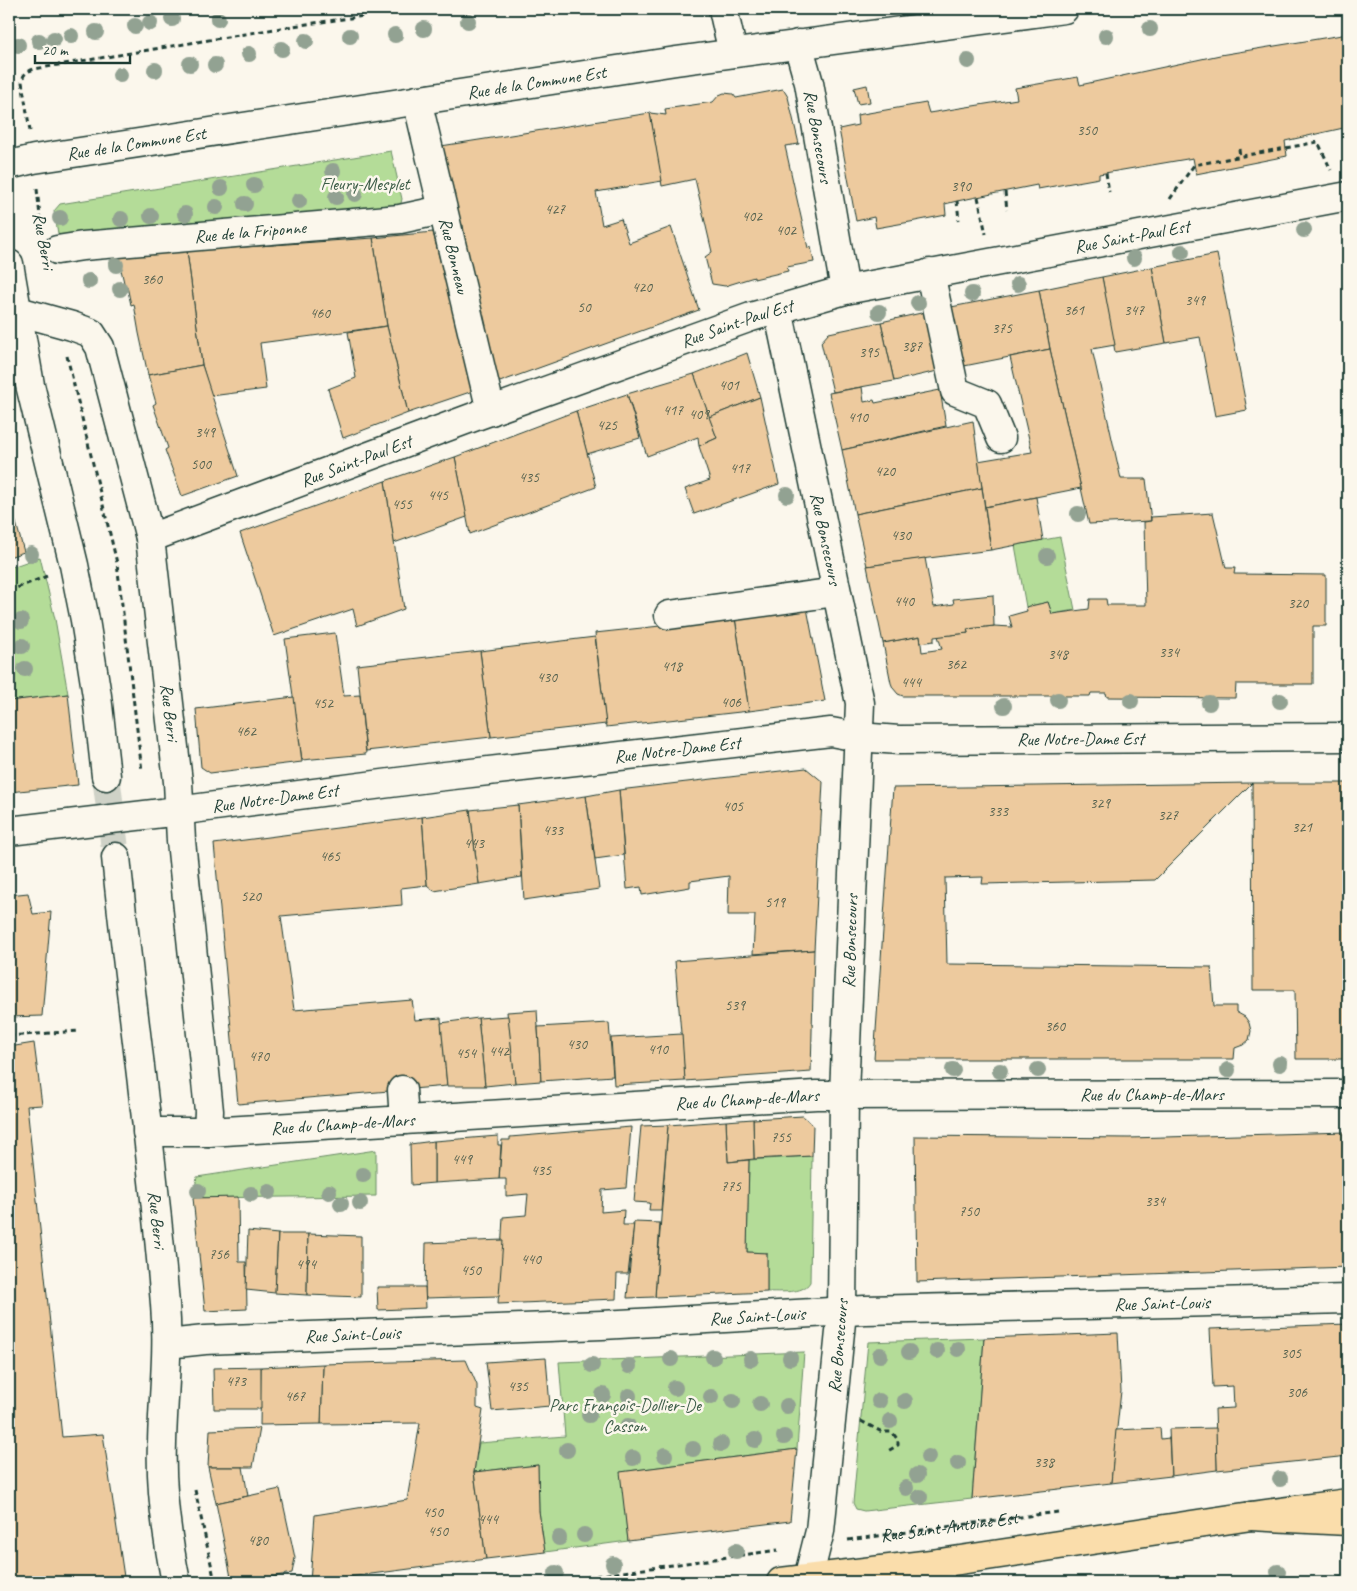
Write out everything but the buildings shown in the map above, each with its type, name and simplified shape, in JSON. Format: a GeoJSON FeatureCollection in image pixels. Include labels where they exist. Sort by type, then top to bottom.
{"type":"FeatureCollection","features":[{"type":"Feature","properties":{"kind":"main road","name":"Rue Saint-Antoine Est"},"geometry":{"type":"LineString","coordinates":[[799,1581],[940,1573],[1251,1516],[1348,1503]]}},
{"type":"Feature","properties":{"kind":"main road"},"geometry":{"type":"LineString","coordinates":[[1251,1516],[1348,1521]]}},
{"type":"Feature","properties":{"kind":"street"},"geometry":{"type":"LineString","coordinates":[[723,9],[733,53]]}},
{"type":"Feature","properties":{"kind":"street","name":"Rue de la Commune Est"},"geometry":{"type":"LineString","coordinates":[[21,162],[733,53],[1064,9]]}},
{"type":"Feature","properties":{"kind":"street","name":"Rue Bonsecours"},"geometry":{"type":"LineString","coordinates":[[798,44],[808,83],[845,290]]}},
{"type":"Feature","properties":{"kind":"street","name":"Rue Bonneau"},"geometry":{"type":"LineString","coordinates":[[417,100],[491,411]]}},
{"type":"Feature","properties":{"kind":"street","name":"Rue Saint-Paul Est"},"geometry":{"type":"LineString","coordinates":[[150,538],[491,411],[778,309],[845,290],[1348,196]]}},
{"type":"Feature","properties":{"kind":"street","name":"Rue de la Friponne"},"geometry":{"type":"LineString","coordinates":[[49,241],[83,246],[400,220],[442,210]]}},
{"type":"Feature","properties":{"kind":"street"},"geometry":{"type":"LineString","coordinates":[[9,264],[30,385],[74,565],[85,620],[97,696],[106,776]]}},
{"type":"Feature","properties":{"kind":"street"},"geometry":{"type":"LineString","coordinates":[[930,274],[955,390],[987,404],[1001,438]]}},
{"type":"Feature","properties":{"kind":"street","name":"Rue Bonsecours"},"geometry":{"type":"LineString","coordinates":[[778,309],[860,703],[844,1094],[842,1312],[820,1531],[799,1581]]}},
{"type":"Feature","properties":{"kind":"street","name":"Rue Berri"},"geometry":{"type":"LineString","coordinates":[[18,311],[91,333],[100,347],[150,538],[171,812],[208,1111],[208,1132]]}},
{"type":"Feature","properties":{"kind":"street"},"geometry":{"type":"LineString","coordinates":[[669,615],[836,592]]}},
{"type":"Feature","properties":{"kind":"street","name":"Rue Notre-Dame Est"},"geometry":{"type":"LineString","coordinates":[[9,831],[436,777],[831,732],[858,737],[899,740],[1348,737]]}},
{"type":"Feature","properties":{"kind":"street","name":"Rue Berri"},"geometry":{"type":"LineString","coordinates":[[116,857],[147,1132],[168,1344],[162,1476],[165,1517],[176,1582]]}},
{"type":"Feature","properties":{"kind":"street"},"geometry":{"type":"LineString","coordinates":[[402,1090],[404,1120]]}},
{"type":"Feature","properties":{"kind":"street","name":"Rue du Champ-de-Mars"},"geometry":{"type":"LineString","coordinates":[[147,1132],[208,1132],[844,1094],[1348,1094]]}},
{"type":"Feature","properties":{"kind":"street","name":"Rue Saint-Louis"},"geometry":{"type":"LineString","coordinates":[[168,1344],[205,1340],[602,1325],[865,1310],[1348,1299]]}},
{"type":"Feature","properties":{"kind":"path","name":"Rue Berri"},"geometry":{"type":"LineString","coordinates":[[49,241],[21,162],[22,82],[23,76],[27,71],[293,26],[414,9]]}},
{"type":"Feature","properties":{"kind":"path"},"geometry":{"type":"LineString","coordinates":[[1168,202],[1194,164],[1318,142],[1332,173]]}},
{"type":"Feature","properties":{"kind":"path"},"geometry":{"type":"LineString","coordinates":[[1239,149],[1240,156]]}},
{"type":"Feature","properties":{"kind":"path"},"geometry":{"type":"LineString","coordinates":[[1106,173],[1110,192]]}},
{"type":"Feature","properties":{"kind":"path"},"geometry":{"type":"LineString","coordinates":[[1005,192],[1007,210]]}},
{"type":"Feature","properties":{"kind":"path"},"geometry":{"type":"LineString","coordinates":[[978,197],[986,234]]}},
{"type":"Feature","properties":{"kind":"path"},"geometry":{"type":"LineString","coordinates":[[957,201],[959,220]]}},
{"type":"Feature","properties":{"kind":"path","name":"Rue Berri"},"geometry":{"type":"LineString","coordinates":[[60,323],[80,414],[117,563],[142,771]]}},
{"type":"Feature","properties":{"kind":"path"},"geometry":{"type":"LineString","coordinates":[[9,591],[52,574]]}},
{"type":"Feature","properties":{"kind":"path"},"geometry":{"type":"LineString","coordinates":[[9,1036],[79,1031]]}},
{"type":"Feature","properties":{"kind":"path"},"geometry":{"type":"LineString","coordinates":[[853,1418],[867,1423],[882,1432],[892,1432],[898,1440],[898,1445],[888,1450]]}},
{"type":"Feature","properties":{"kind":"path","name":"Rue Saint-Antoine Est"},"geometry":{"type":"LineString","coordinates":[[552,1582],[1064,1511]]}},
{"type":"Feature","properties":{"kind":"path"},"geometry":{"type":"LineString","coordinates":[[1310,1582],[1348,1577]]}},
{"type":"Feature","properties":{"kind":"green space","name":"Fleury-Mesplet"},"geometry":{"type":"Polygon","coordinates":[[[391,151],[402,199],[397,207],[59,239],[54,211],[60,204],[391,151]]]}},
{"type":"Feature","properties":{"kind":"green space"},"geometry":{"type":"Polygon","coordinates":[[[1060,537],[1075,610],[1052,614],[1048,602],[1026,607],[1015,545],[1060,537]]]}},
{"type":"Feature","properties":{"kind":"green space"},"geometry":{"type":"Polygon","coordinates":[[[40,557],[55,619],[68,694],[9,701],[9,568],[40,557]]]}},
{"type":"Feature","properties":{"kind":"green space"},"geometry":{"type":"Polygon","coordinates":[[[376,1150],[376,1196],[193,1198],[197,1177],[376,1150]]]}},
{"type":"Feature","properties":{"kind":"green space"},"geometry":{"type":"Polygon","coordinates":[[[812,1156],[810,1282],[807,1286],[796,1291],[767,1292],[767,1253],[747,1252],[749,1160],[812,1156]]]}},
{"type":"Feature","properties":{"kind":"green space"},"geometry":{"type":"Polygon","coordinates":[[[984,1338],[972,1499],[864,1511],[856,1509],[853,1503],[868,1342],[984,1338]]]}},
{"type":"Feature","properties":{"kind":"green space","name":"Parc François-Dollier-De Casson"},"geometry":{"type":"Polygon","coordinates":[[[804,1352],[797,1449],[621,1472],[628,1541],[545,1552],[539,1511],[538,1465],[474,1472],[479,1443],[565,1436],[559,1362],[804,1352]]]}},
{"type":"Feature","properties":{"kind":"tunnel"},"geometry":{"type":"LineString","coordinates":[[106,776],[116,857]]}}]}
